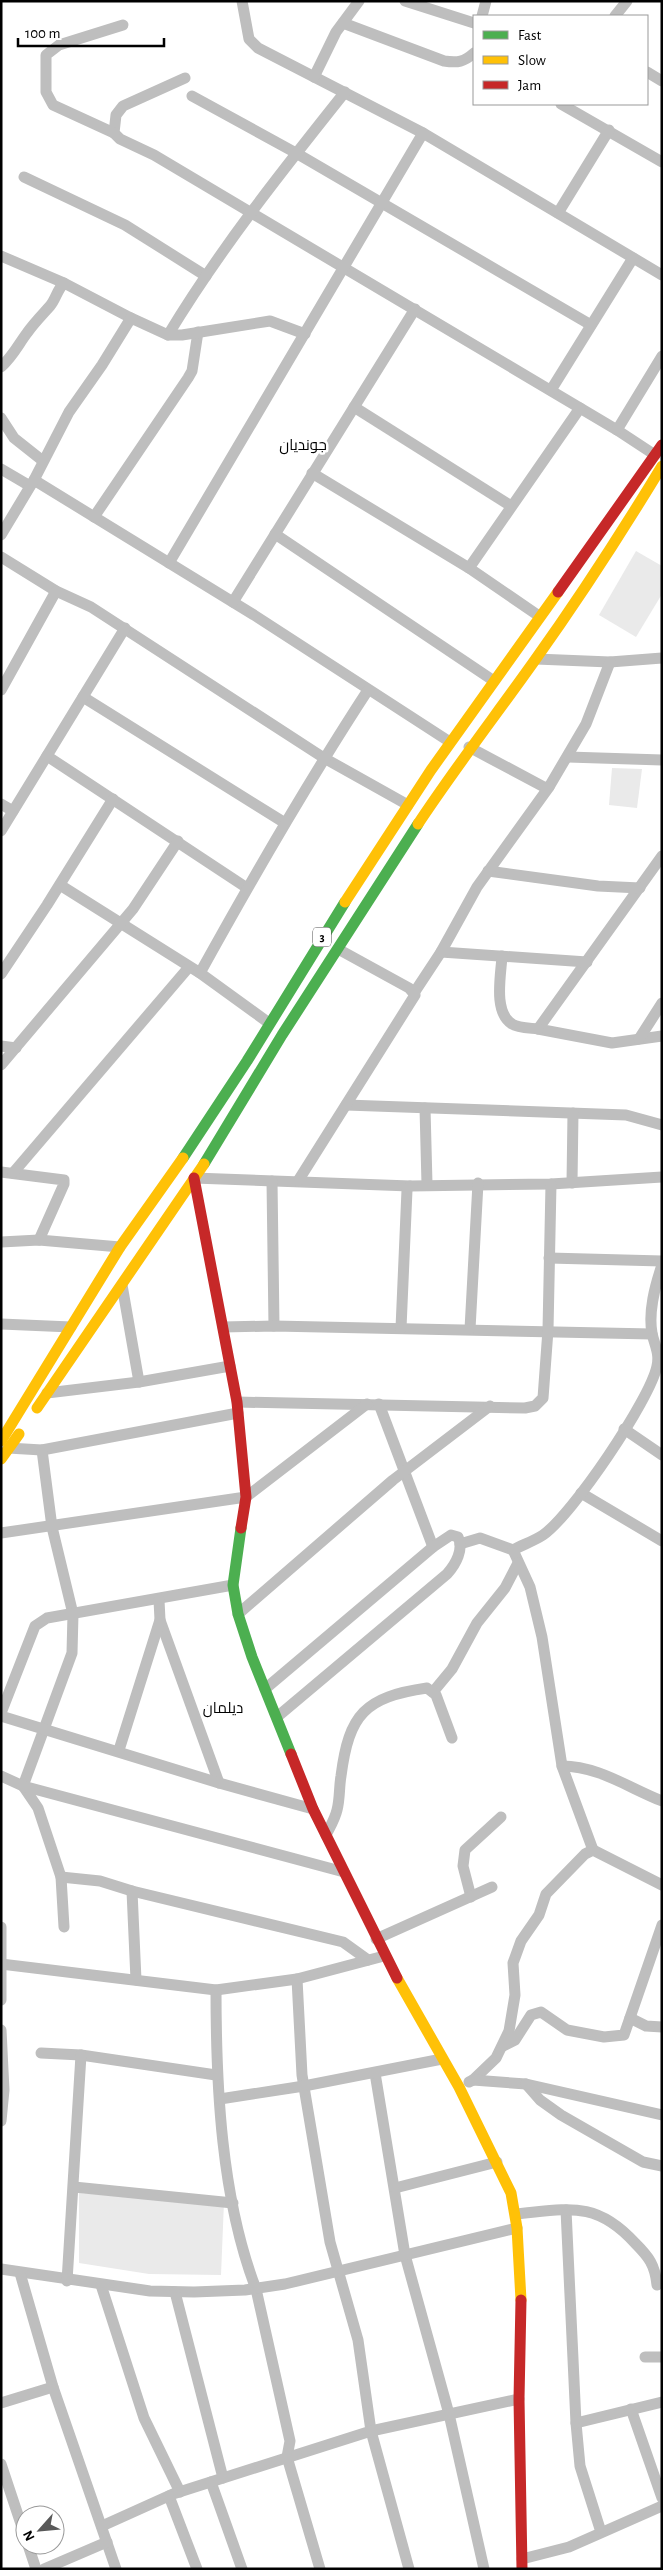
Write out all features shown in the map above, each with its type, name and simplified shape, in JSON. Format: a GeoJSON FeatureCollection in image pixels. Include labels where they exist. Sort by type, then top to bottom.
{"type":"FeatureCollection","features":[{"type":"Feature","properties":{"kind":"main road","name":"3"},"geometry":{"type":"LineString","coordinates":[[1,1459],[4,1445],[71,1327],[120,1247],[158,1196],[270,1023],[309,957],[408,805],[450,742],[662,445]]}},
{"type":"Feature","properties":{"kind":"main road","name":"3"},"geometry":{"type":"LineString","coordinates":[[4,1445],[47,1393],[194,1178],[326,966],[469,748],[536,659],[627,524],[661,468]]}},
{"type":"Feature","properties":{"kind":"main road"},"geometry":{"type":"LineString","coordinates":[[612,515],[627,524]]}},
{"type":"Feature","properties":{"kind":"main road"},"geometry":{"type":"LineString","coordinates":[[309,957],[326,966]]}},
{"type":"Feature","properties":{"kind":"main road"},"geometry":{"type":"LineString","coordinates":[[194,1178],[238,1408],[246,1497],[233,1585],[238,1614],[265,1689],[313,1808],[384,1956],[458,2087],[511,2192],[516,2214],[522,2294],[520,2399],[522,2564]]}},
{"type":"Feature","properties":{"kind":"street"},"geometry":{"type":"LineString","coordinates":[[242,1],[249,39],[258,48],[423,133],[662,275]]}},
{"type":"Feature","properties":{"kind":"street"},"geometry":{"type":"LineString","coordinates":[[314,77],[343,22],[358,1]]}},
{"type":"Feature","properties":{"kind":"street"},"geometry":{"type":"LineString","coordinates":[[405,1],[473,23]]}},
{"type":"Feature","properties":{"kind":"street"},"geometry":{"type":"LineString","coordinates":[[482,15],[486,1]]}},
{"type":"Feature","properties":{"kind":"street"},"geometry":{"type":"LineString","coordinates":[[616,15],[627,1]]}},
{"type":"Feature","properties":{"kind":"street"},"geometry":{"type":"LineString","coordinates":[[343,22],[444,61],[458,63],[468,59],[473,54]]}},
{"type":"Feature","properties":{"kind":"street"},"geometry":{"type":"LineString","coordinates":[[123,25],[59,45],[46,55],[46,92],[53,105],[114,133],[120,139],[154,155],[551,390],[655,455]]}},
{"type":"Feature","properties":{"kind":"street"},"geometry":{"type":"LineString","coordinates":[[648,73],[662,81]]}},
{"type":"Feature","properties":{"kind":"street"},"geometry":{"type":"LineString","coordinates":[[114,133],[116,116],[123,106],[185,78]]}},
{"type":"Feature","properties":{"kind":"street"},"geometry":{"type":"LineString","coordinates":[[168,335],[250,211],[345,92]]}},
{"type":"Feature","properties":{"kind":"street"},"geometry":{"type":"LineString","coordinates":[[192,96],[296,153],[591,325]]}},
{"type":"Feature","properties":{"kind":"street"},"geometry":{"type":"LineString","coordinates":[[563,105],[610,130],[662,162]]}},
{"type":"Feature","properties":{"kind":"street"},"geometry":{"type":"LineString","coordinates":[[558,213],[610,130]]}},
{"type":"Feature","properties":{"kind":"street"},"geometry":{"type":"LineString","coordinates":[[169,563],[423,133]]}},
{"type":"Feature","properties":{"kind":"street"},"geometry":{"type":"LineString","coordinates":[[24,177],[125,225],[206,276]]}},
{"type":"Feature","properties":{"kind":"street"},"geometry":{"type":"LineString","coordinates":[[1,256],[64,283],[168,335],[270,321],[305,334]]}},
{"type":"Feature","properties":{"kind":"street"},"geometry":{"type":"LineString","coordinates":[[551,390],[633,258]]}},
{"type":"Feature","properties":{"kind":"street"},"geometry":{"type":"LineString","coordinates":[[1,367],[17,350],[25,335],[51,305],[58,288],[64,283]]}},
{"type":"Feature","properties":{"kind":"street"},"geometry":{"type":"LineString","coordinates":[[233,602],[415,309]]}},
{"type":"Feature","properties":{"kind":"street"},"geometry":{"type":"LineString","coordinates":[[1,535],[32,483],[69,412],[102,365],[131,318]]}},
{"type":"Feature","properties":{"kind":"street"},"geometry":{"type":"LineString","coordinates":[[94,517],[192,371],[198,332]]}},
{"type":"Feature","properties":{"kind":"street"},"geometry":{"type":"LineString","coordinates":[[617,430],[662,356]]}},
{"type":"Feature","properties":{"kind":"street"},"geometry":{"type":"LineString","coordinates":[[354,407],[511,506]]}},
{"type":"Feature","properties":{"kind":"street"},"geometry":{"type":"LineString","coordinates":[[468,568],[580,408]]}},
{"type":"Feature","properties":{"kind":"street"},"geometry":{"type":"LineString","coordinates":[[1,418],[14,438],[43,461]]}},
{"type":"Feature","properties":{"kind":"street"},"geometry":{"type":"LineString","coordinates":[[1,469],[32,483],[94,517],[233,602],[450,742]]}},
{"type":"Feature","properties":{"kind":"street"},"geometry":{"type":"LineString","coordinates":[[312,473],[468,568],[539,616]]}},
{"type":"Feature","properties":{"kind":"street"},"geometry":{"type":"LineString","coordinates":[[275,534],[494,681]]}},
{"type":"Feature","properties":{"kind":"street"},"geometry":{"type":"LineString","coordinates":[[1,557],[56,591],[91,607],[324,758],[408,805]]}},
{"type":"Feature","properties":{"kind":"street"},"geometry":{"type":"LineString","coordinates":[[1,690],[56,591]]}},
{"type":"Feature","properties":{"kind":"street"},"geometry":{"type":"LineString","coordinates":[[1,831],[124,628]]}},
{"type":"Feature","properties":{"kind":"street"},"geometry":{"type":"LineString","coordinates":[[536,659],[610,662],[662,658]]}},
{"type":"Feature","properties":{"kind":"street"},"geometry":{"type":"LineString","coordinates":[[298,1180],[411,1003],[414,993],[441,952],[488,871],[549,786],[568,756],[586,724],[610,662]]}},
{"type":"Feature","properties":{"kind":"street"},"geometry":{"type":"LineString","coordinates":[[200,973],[285,823],[368,690]]}},
{"type":"Feature","properties":{"kind":"street"},"geometry":{"type":"LineString","coordinates":[[83,697],[285,823]]}},
{"type":"Feature","properties":{"kind":"street"},"geometry":{"type":"LineString","coordinates":[[469,748],[544,787],[549,786]]}},
{"type":"Feature","properties":{"kind":"street"},"geometry":{"type":"LineString","coordinates":[[47,756],[247,888]]}},
{"type":"Feature","properties":{"kind":"street"},"geometry":{"type":"LineString","coordinates":[[568,756],[662,760]]}},
{"type":"Feature","properties":{"kind":"street"},"geometry":{"type":"LineString","coordinates":[[1,974],[60,885],[113,799]]}},
{"type":"Feature","properties":{"kind":"street"},"geometry":{"type":"LineString","coordinates":[[1,804],[13,811]]}},
{"type":"Feature","properties":{"kind":"street"},"geometry":{"type":"LineString","coordinates":[[1,1065],[133,909],[178,841]]}},
{"type":"Feature","properties":{"kind":"street"},"geometry":{"type":"LineString","coordinates":[[538,1029],[662,856]]}},
{"type":"Feature","properties":{"kind":"street"},"geometry":{"type":"LineString","coordinates":[[488,871],[598,886],[640,888]]}},
{"type":"Feature","properties":{"kind":"street"},"geometry":{"type":"LineString","coordinates":[[60,885],[200,973],[270,1023]]}},
{"type":"Feature","properties":{"kind":"street"},"geometry":{"type":"LineString","coordinates":[[338,949],[410,988],[414,993]]}},
{"type":"Feature","properties":{"kind":"street"},"geometry":{"type":"LineString","coordinates":[[441,952],[587,962]]}},
{"type":"Feature","properties":{"kind":"street"},"geometry":{"type":"LineString","coordinates":[[502,956],[500,1006],[512,1024],[612,1043],[662,1036]]}},
{"type":"Feature","properties":{"kind":"street"},"geometry":{"type":"LineString","coordinates":[[7,1172],[189,967]]}},
{"type":"Feature","properties":{"kind":"street"},"geometry":{"type":"LineString","coordinates":[[639,1039],[662,1003]]}},
{"type":"Feature","properties":{"kind":"street"},"geometry":{"type":"LineString","coordinates":[[1,1046],[16,1048]]}},
{"type":"Feature","properties":{"kind":"street"},"geometry":{"type":"LineString","coordinates":[[346,1105],[626,1115],[662,1125]]}},
{"type":"Feature","properties":{"kind":"street"},"geometry":{"type":"LineString","coordinates":[[425,1108],[427,1184]]}},
{"type":"Feature","properties":{"kind":"street"},"geometry":{"type":"LineString","coordinates":[[572,1183],[573,1113]]}},
{"type":"Feature","properties":{"kind":"street"},"geometry":{"type":"LineString","coordinates":[[7,1172],[60,1179],[64,1182],[39,1240]]}},
{"type":"Feature","properties":{"kind":"street"},"geometry":{"type":"LineString","coordinates":[[194,1178],[298,1180],[410,1186],[478,1183],[551,1184],[662,1177]]}},
{"type":"Feature","properties":{"kind":"street"},"geometry":{"type":"LineString","coordinates":[[272,1181],[274,1326]]}},
{"type":"Feature","properties":{"kind":"street"},"geometry":{"type":"LineString","coordinates":[[470,1329],[478,1183]]}},
{"type":"Feature","properties":{"kind":"street"},"geometry":{"type":"LineString","coordinates":[[4,1445],[42,1450],[238,1408],[366,1404],[525,1408],[535,1406],[543,1398],[548,1330],[551,1184]]}},
{"type":"Feature","properties":{"kind":"street"},"geometry":{"type":"LineString","coordinates":[[401,1328],[407,1190],[410,1186]]}},
{"type":"Feature","properties":{"kind":"street"},"geometry":{"type":"LineString","coordinates":[[1,1234],[1,1242],[39,1240],[120,1247]]}},
{"type":"Feature","properties":{"kind":"street"},"geometry":{"type":"LineString","coordinates":[[549,1258],[662,1261]]}},
{"type":"Feature","properties":{"kind":"street"},"geometry":{"type":"LineString","coordinates":[[460,1544],[480,1538],[513,1550],[544,1535],[570,1509],[642,1401],[660,1367],[658,1346],[652,1334],[651,1316],[655,1287],[662,1266]]}},
{"type":"Feature","properties":{"kind":"street"},"geometry":{"type":"LineString","coordinates":[[122,1285],[139,1382]]}},
{"type":"Feature","properties":{"kind":"street"},"geometry":{"type":"LineString","coordinates":[[1,1324],[71,1327]]}},
{"type":"Feature","properties":{"kind":"street"},"geometry":{"type":"LineString","coordinates":[[223,1327],[548,1330],[652,1334]]}},
{"type":"Feature","properties":{"kind":"street"},"geometry":{"type":"LineString","coordinates":[[47,1393],[139,1382],[230,1366]]}},
{"type":"Feature","properties":{"kind":"street"},"geometry":{"type":"LineString","coordinates":[[1,1533],[52,1528],[246,1497],[366,1404]]}},
{"type":"Feature","properties":{"kind":"street"},"geometry":{"type":"LineString","coordinates":[[378,1404],[433,1548]]}},
{"type":"Feature","properties":{"kind":"street"},"geometry":{"type":"LineString","coordinates":[[238,1614],[403,1473],[490,1406]]}},
{"type":"Feature","properties":{"kind":"street"},"geometry":{"type":"LineString","coordinates":[[624,1429],[662,1455]]}},
{"type":"Feature","properties":{"kind":"street"},"geometry":{"type":"LineString","coordinates":[[23,1786],[72,1653],[73,1614],[52,1528],[42,1450]]}},
{"type":"Feature","properties":{"kind":"street"},"geometry":{"type":"LineString","coordinates":[[581,1493],[662,1541]]}},
{"type":"Feature","properties":{"kind":"street"},"geometry":{"type":"LineString","coordinates":[[265,1689],[433,1548],[454,1534],[458,1536],[460,1544],[458,1558],[447,1574],[277,1717]]}},
{"type":"Feature","properties":{"kind":"street"},"geometry":{"type":"LineString","coordinates":[[513,1550],[530,1587],[545,1651],[562,1766],[592,1850],[662,1885]]}},
{"type":"Feature","properties":{"kind":"street"},"geometry":{"type":"LineString","coordinates":[[433,1692],[452,1669],[477,1623],[505,1588],[518,1563]]}},
{"type":"Feature","properties":{"kind":"street"},"geometry":{"type":"LineString","coordinates":[[233,1585],[159,1600],[47,1618],[35,1626],[1,1714],[44,1730],[119,1750],[220,1783],[313,1808]]}},
{"type":"Feature","properties":{"kind":"street"},"geometry":{"type":"LineString","coordinates":[[159,1600],[160,1620],[220,1783]]}},
{"type":"Feature","properties":{"kind":"street"},"geometry":{"type":"LineString","coordinates":[[119,1750],[160,1620]]}},
{"type":"Feature","properties":{"kind":"street"},"geometry":{"type":"LineString","coordinates":[[326,1835],[337,1811],[344,1756],[350,1732],[367,1707],[387,1697],[427,1688],[436,1695],[452,1738]]}},
{"type":"Feature","properties":{"kind":"street"},"geometry":{"type":"LineString","coordinates":[[562,1766],[580,1766],[662,1801]]}},
{"type":"Feature","properties":{"kind":"street"},"geometry":{"type":"LineString","coordinates":[[1,1776],[23,1786],[344,1872]]}},
{"type":"Feature","properties":{"kind":"street"},"geometry":{"type":"LineString","coordinates":[[23,1786],[38,1808],[61,1877],[64,1927]]}},
{"type":"Feature","properties":{"kind":"street"},"geometry":{"type":"LineString","coordinates":[[471,1897],[463,1866],[465,1850],[501,1818]]}},
{"type":"Feature","properties":{"kind":"street"},"geometry":{"type":"LineString","coordinates":[[458,2087],[474,2080],[496,2058],[503,2046],[514,2009],[515,1953],[539,1915],[546,1894],[584,1854],[592,1850]]}},
{"type":"Feature","properties":{"kind":"street"},"geometry":{"type":"LineString","coordinates":[[61,1877],[100,1881],[132,1892],[342,1942],[368,1960]]}},
{"type":"Feature","properties":{"kind":"street"},"geometry":{"type":"LineString","coordinates":[[376,1939],[492,1887]]}},
{"type":"Feature","properties":{"kind":"street"},"geometry":{"type":"LineString","coordinates":[[132,1892],[136,1980]]}},
{"type":"Feature","properties":{"kind":"street"},"geometry":{"type":"LineString","coordinates":[[503,2046],[515,2040],[535,2012],[541,2012],[567,2030],[604,2037],[624,2035],[662,1925]]}},
{"type":"Feature","properties":{"kind":"street"},"geometry":{"type":"LineString","coordinates":[[1,1927],[1,2000]]}},
{"type":"Feature","properties":{"kind":"street"},"geometry":{"type":"LineString","coordinates":[[2,1964],[216,1990],[297,1978],[384,1956]]}},
{"type":"Feature","properties":{"kind":"street"},"geometry":{"type":"LineString","coordinates":[[297,1978],[304,2086],[330,2242],[358,2340],[371,2431],[408,2569]]}},
{"type":"Feature","properties":{"kind":"street"},"geometry":{"type":"LineString","coordinates":[[216,1990],[216,2075],[233,2203],[248,2268],[256,2289],[290,2440],[287,2457],[320,2569]]}},
{"type":"Feature","properties":{"kind":"street"},"geometry":{"type":"LineString","coordinates":[[630,2018],[646,2026],[662,2027]]}},
{"type":"Feature","properties":{"kind":"street"},"geometry":{"type":"LineString","coordinates":[[1,2030],[4,2090],[1,2121]]}},
{"type":"Feature","properties":{"kind":"street"},"geometry":{"type":"LineString","coordinates":[[41,2053],[81,2055],[216,2075]]}},
{"type":"Feature","properties":{"kind":"street"},"geometry":{"type":"LineString","coordinates":[[67,2281],[81,2055]]}},
{"type":"Feature","properties":{"kind":"street"},"geometry":{"type":"LineString","coordinates":[[220,2099],[304,2086],[442,2059]]}},
{"type":"Feature","properties":{"kind":"street"},"geometry":{"type":"LineString","coordinates":[[375,2073],[405,2255],[449,2414],[484,2569]]}},
{"type":"Feature","properties":{"kind":"street"},"geometry":{"type":"LineString","coordinates":[[474,2080],[526,2084],[662,2115]]}},
{"type":"Feature","properties":{"kind":"street"},"geometry":{"type":"LineString","coordinates":[[526,2084],[540,2100],[561,2115],[643,2162],[662,2166]]}},
{"type":"Feature","properties":{"kind":"street"},"geometry":{"type":"LineString","coordinates":[[395,2188],[497,2162]]}},
{"type":"Feature","properties":{"kind":"street"},"geometry":{"type":"LineString","coordinates":[[74,2187],[233,2203]]}},
{"type":"Feature","properties":{"kind":"street"},"geometry":{"type":"LineString","coordinates":[[516,2214],[566,2210],[590,2211],[615,2223],[648,2258],[656,2270],[657,2285]]}},
{"type":"Feature","properties":{"kind":"street"},"geometry":{"type":"LineString","coordinates":[[566,2210],[576,2423],[580,2466],[601,2532]]}},
{"type":"Feature","properties":{"kind":"street"},"geometry":{"type":"LineString","coordinates":[[1,2269],[67,2281],[175,2292],[256,2289],[517,2228]]}},
{"type":"Feature","properties":{"kind":"street"},"geometry":{"type":"LineString","coordinates":[[20,2272],[53,2388],[116,2569]]}},
{"type":"Feature","properties":{"kind":"street"},"geometry":{"type":"LineString","coordinates":[[101,2285],[144,2418],[174,2494],[197,2569]]}},
{"type":"Feature","properties":{"kind":"street"},"geometry":{"type":"LineString","coordinates":[[175,2292],[223,2478]]}},
{"type":"Feature","properties":{"kind":"street"},"geometry":{"type":"LineString","coordinates":[[645,2357],[662,2357]]}},
{"type":"Feature","properties":{"kind":"street"},"geometry":{"type":"LineString","coordinates":[[1,2402],[53,2388]]}},
{"type":"Feature","properties":{"kind":"street"},"geometry":{"type":"LineString","coordinates":[[102,2526],[174,2494],[371,2431],[520,2399]]}},
{"type":"Feature","properties":{"kind":"street"},"geometry":{"type":"LineString","coordinates":[[576,2423],[662,2402]]}},
{"type":"Feature","properties":{"kind":"street"},"geometry":{"type":"LineString","coordinates":[[631,2409],[662,2498]]}},
{"type":"Feature","properties":{"kind":"street"},"geometry":{"type":"LineString","coordinates":[[1,2464],[15,2506]]}},
{"type":"Feature","properties":{"kind":"street"},"geometry":{"type":"LineString","coordinates":[[211,2482],[242,2569]]}},
{"type":"Feature","properties":{"kind":"street"},"geometry":{"type":"LineString","coordinates":[[522,2564],[662,2506]]}},
{"type":"Feature","properties":{"kind":"street"},"geometry":{"type":"LineString","coordinates":[[44,2569],[107,2542]]}},
{"type":"Feature","properties":{"kind":"street"},"geometry":{"type":"LineString","coordinates":[[31,2555],[36,2569]]}},
{"type":"Feature","properties":{"kind":"shaded area"},"geometry":{"type":"Polygon","coordinates":[[[636,551],[662,566],[662,594],[636,637],[599,615],[636,551]]]}},
{"type":"Feature","properties":{"kind":"shaded area"},"geometry":{"type":"Polygon","coordinates":[[[612,768],[642,769],[637,808],[609,805],[612,768]]]}},
{"type":"Feature","properties":{"kind":"shaded area"},"geometry":{"type":"Polygon","coordinates":[[[79,2193],[224,2202],[221,2275],[149,2274],[79,2263],[79,2193]]]}},
{"type":"Feature","properties":{"kind":"traffic: fast"},"geometry":{"type":"LineString","coordinates":[[204,1164],[282,1035],[418,824]]}},
{"type":"Feature","properties":{"kind":"traffic: fast"},"geometry":{"type":"LineString","coordinates":[[183,1158],[247,1061],[345,902]]}},
{"type":"Feature","properties":{"kind":"traffic: fast"},"geometry":{"type":"LineString","coordinates":[[241,1528],[233,1585],[238,1614],[252,1657],[291,1754]]}},
{"type":"Feature","properties":{"kind":"traffic: slow"},"geometry":{"type":"LineString","coordinates":[[418,824],[568,612],[662,466]]}},
{"type":"Feature","properties":{"kind":"traffic: slow"},"geometry":{"type":"LineString","coordinates":[[345,902],[431,770],[558,592]]}},
{"type":"Feature","properties":{"kind":"traffic: slow"},"geometry":{"type":"LineString","coordinates":[[1,1441],[120,1247],[183,1158]]}},
{"type":"Feature","properties":{"kind":"traffic: slow"},"geometry":{"type":"LineString","coordinates":[[37,1408],[204,1164]]}},
{"type":"Feature","properties":{"kind":"traffic: slow"},"geometry":{"type":"LineString","coordinates":[[1,1459],[19,1434]]}},
{"type":"Feature","properties":{"kind":"traffic: slow"},"geometry":{"type":"LineString","coordinates":[[397,1978],[459,2087],[511,2193],[517,2228],[521,2300]]}},
{"type":"Feature","properties":{"kind":"traffic: jam"},"geometry":{"type":"LineString","coordinates":[[558,592],[662,445]]}},
{"type":"Feature","properties":{"kind":"traffic: jam"},"geometry":{"type":"LineString","coordinates":[[194,1178],[237,1402],[246,1497],[241,1528]]}},
{"type":"Feature","properties":{"kind":"traffic: jam"},"geometry":{"type":"LineString","coordinates":[[291,1754],[313,1809],[397,1978]]}},
{"type":"Feature","properties":{"kind":"traffic: jam"},"geometry":{"type":"LineString","coordinates":[[521,2300],[519,2399],[522,2569]]}},
{"type":"Feature","properties":{"kind":"district","name":"جوندیان"},"geometry":{"type":"Point","coordinates":[303,445]}},
{"type":"Feature","properties":{"kind":"district","name":"دیلمان"},"geometry":{"type":"Point","coordinates":[223,1708]}}]}
